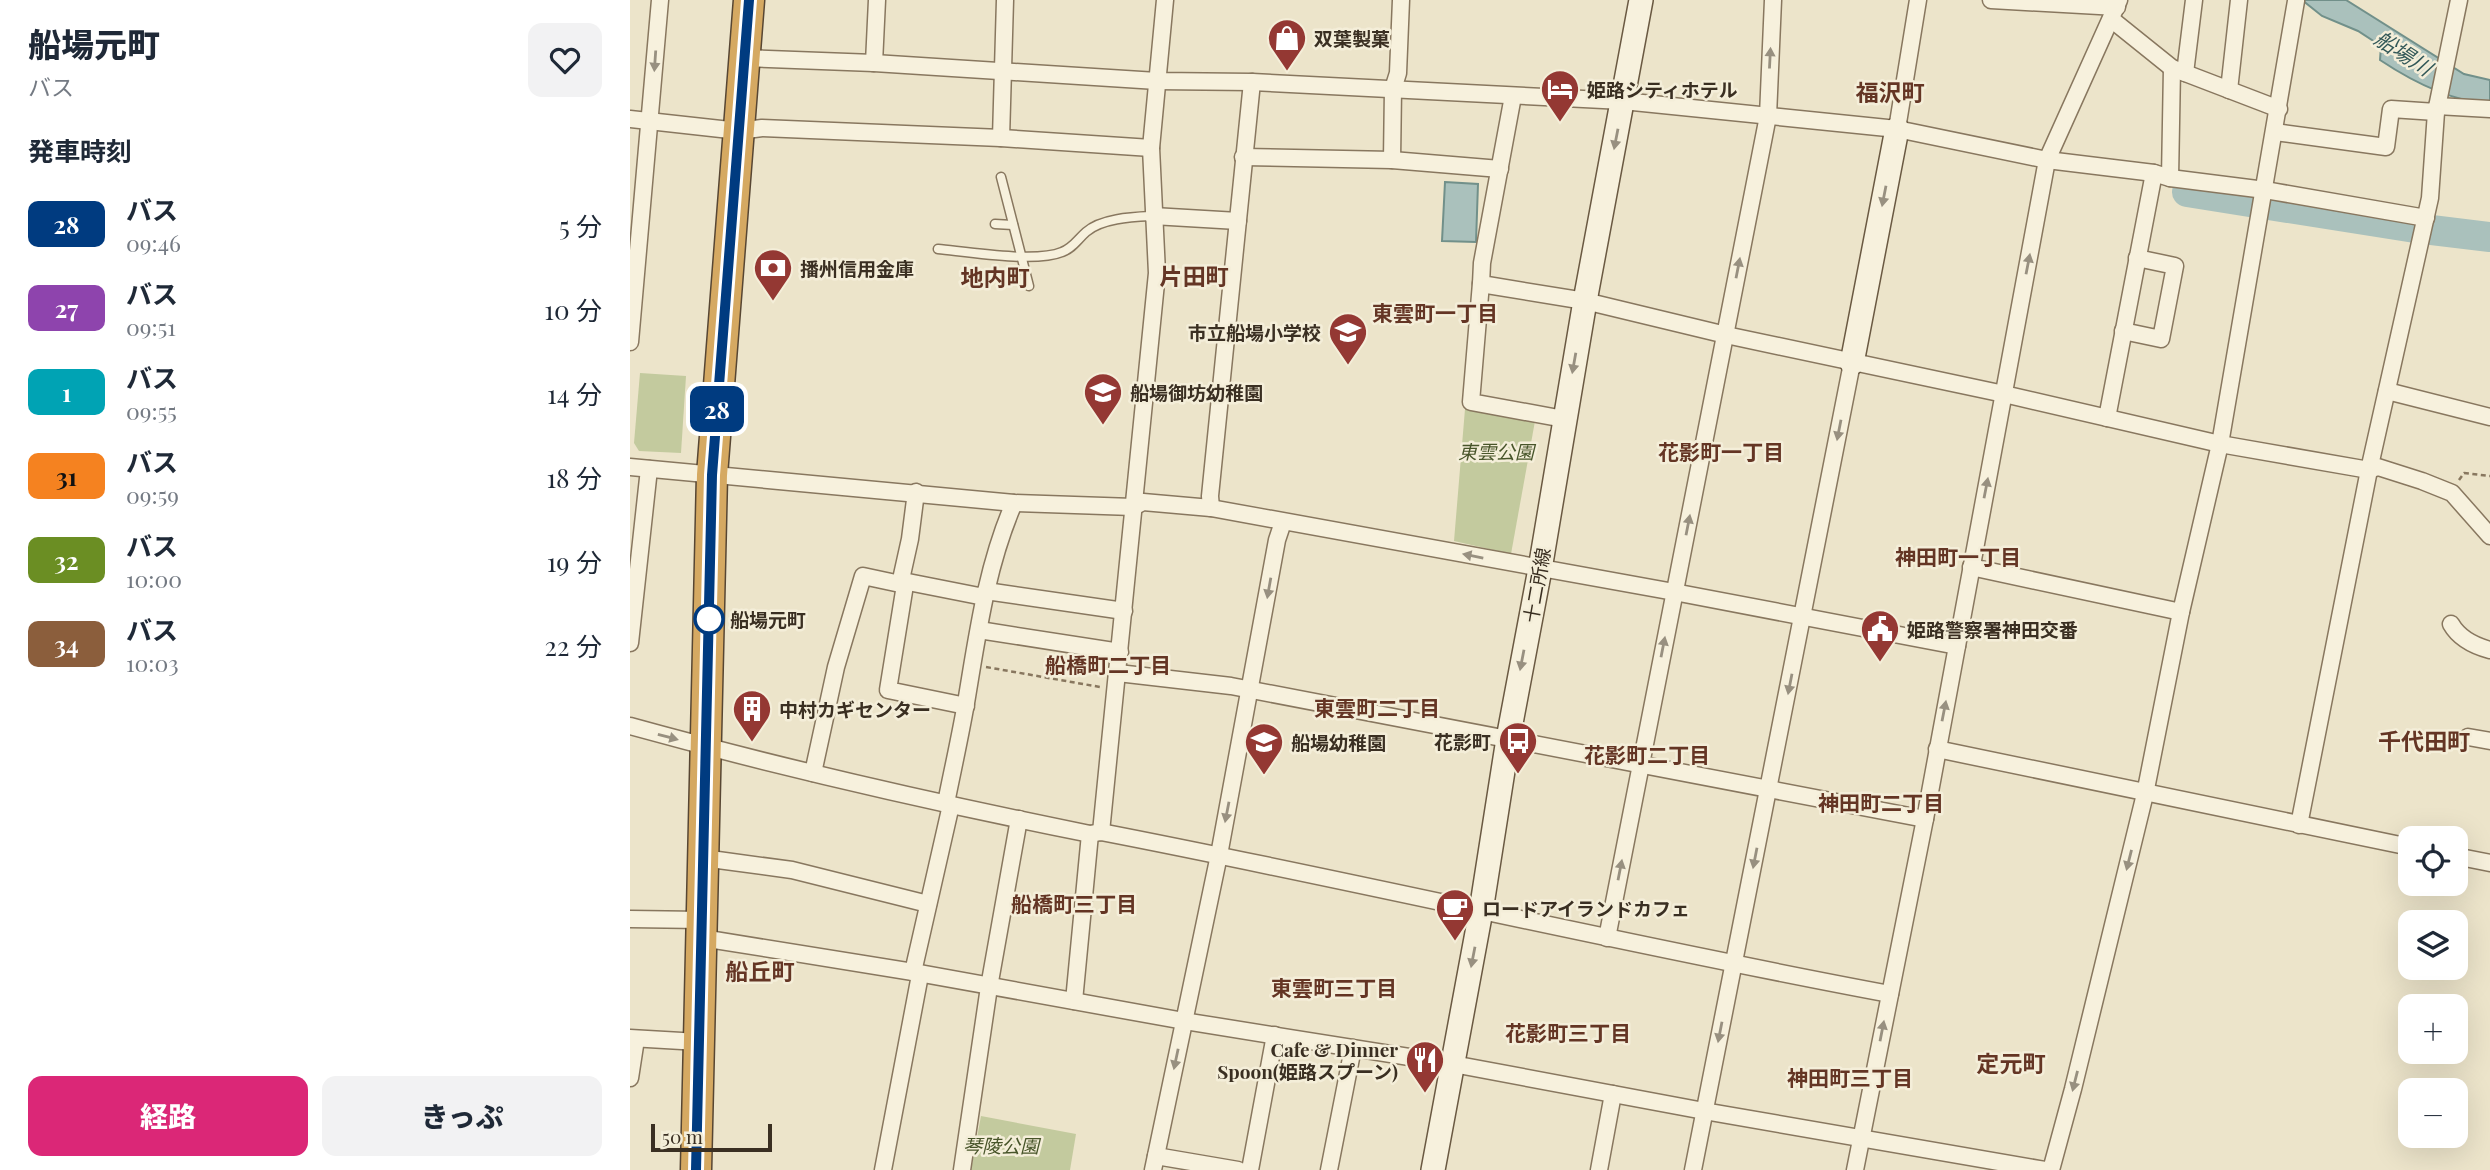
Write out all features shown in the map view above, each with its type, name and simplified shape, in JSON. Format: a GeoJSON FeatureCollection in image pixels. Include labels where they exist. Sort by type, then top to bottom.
{"type":"FeatureCollection","features":[{"type":"Feature","properties":{"kind":"highway"},"geometry":{"type":"LineString","coordinates":[[696,1170],[712,475],[749,0]]}},
{"type":"Feature","properties":{"kind":"street"},"geometry":{"type":"LineString","coordinates":[[630,342],[636,203],[651,121],[660,0]]}},
{"type":"Feature","properties":{"kind":"street"},"geometry":{"type":"LineString","coordinates":[[874,63],[877,0]]}},
{"type":"Feature","properties":{"kind":"street"},"geometry":{"type":"LineString","coordinates":[[1001,141],[1005,0]]}},
{"type":"Feature","properties":{"kind":"street"},"geometry":{"type":"LineString","coordinates":[[1074,1001],[1118,673],[1157,274],[1150,148],[1165,0]]}},
{"type":"Feature","properties":{"kind":"street"},"geometry":{"type":"LineString","coordinates":[[1392,160],[1393,89],[1398,72],[1401,0]]}},
{"type":"Feature","properties":{"kind":"street","name":"十二所線"},"geometry":{"type":"LineString","coordinates":[[1433,1170],[1481,911],[1564,418],[1641,0]]}},
{"type":"Feature","properties":{"kind":"street"},"geometry":{"type":"LineString","coordinates":[[1607,937],[1768,116],[1773,0]]}},
{"type":"Feature","properties":{"kind":"street"},"geometry":{"type":"LineString","coordinates":[[1693,1170],[1897,129],[1918,0]]}},
{"type":"Feature","properties":{"kind":"street"},"geometry":{"type":"LineString","coordinates":[[1991,0],[2115,9],[2178,71],[2279,109]]}},
{"type":"Feature","properties":{"kind":"street"},"geometry":{"type":"LineString","coordinates":[[2170,178],[2178,71],[2194,0]]}},
{"type":"Feature","properties":{"kind":"street"},"geometry":{"type":"LineString","coordinates":[[2229,90],[2239,0]]}},
{"type":"Feature","properties":{"kind":"street"},"geometry":{"type":"LineString","coordinates":[[2300,825],[2369,470],[2430,198],[2437,106],[2459,0]]}},
{"type":"Feature","properties":{"kind":"street"},"geometry":{"type":"LineString","coordinates":[[2051,1170],[2077,1076],[2145,793],[2181,612],[2220,444],[2296,1]]}},
{"type":"Feature","properties":{"kind":"street"},"geometry":{"type":"LineString","coordinates":[[1854,1170],[1925,819],[2047,160],[2115,9]]}},
{"type":"Feature","properties":{"kind":"street"},"geometry":{"type":"LineString","coordinates":[[745,58],[874,63],[1157,81],[1252,82],[1623,101],[1897,129],[2047,160],[2154,173],[2170,178],[2265,190],[2426,218]]}},
{"type":"Feature","properties":{"kind":"street"},"geometry":{"type":"LineString","coordinates":[[1211,508],[1210,496],[1252,82]]}},
{"type":"Feature","properties":{"kind":"street"},"geometry":{"type":"LineString","coordinates":[[1513,96],[1482,264],[1471,402],[1564,418]]}},
{"type":"Feature","properties":{"kind":"street"},"geometry":{"type":"LineString","coordinates":[[2275,132],[2386,147],[2391,109],[2437,106],[2490,109]]}},
{"type":"Feature","properties":{"kind":"street"},"geometry":{"type":"LineString","coordinates":[[630,119],[739,131],[762,128],[1150,148]]}},
{"type":"Feature","properties":{"kind":"street"},"geometry":{"type":"LineString","coordinates":[[1243,157],[1392,160],[1500,169]]}},
{"type":"Feature","properties":{"kind":"street"},"geometry":{"type":"LineString","coordinates":[[2107,418],[2154,173]]}},
{"type":"Feature","properties":{"kind":"street"},"geometry":{"type":"LineString","coordinates":[[1153,216],[1238,221]]}},
{"type":"Feature","properties":{"kind":"street"},"geometry":{"type":"LineString","coordinates":[[2123,331],[2161,339],[2175,266],[2137,258]]}},
{"type":"Feature","properties":{"kind":"street"},"geometry":{"type":"LineString","coordinates":[[1481,283],[1585,301],[1726,335],[2004,394],[2220,444],[2369,470],[2378,467],[2452,493],[2490,537]]}},
{"type":"Feature","properties":{"kind":"street"},"geometry":{"type":"LineString","coordinates":[[2387,391],[2490,416]]}},
{"type":"Feature","properties":{"kind":"street"},"geometry":{"type":"LineString","coordinates":[[630,467],[1014,503],[1133,507],[1143,502],[1211,508],[1956,646]]}},
{"type":"Feature","properties":{"kind":"street"},"geometry":{"type":"LineString","coordinates":[[630,643],[649,469]]}},
{"type":"Feature","properties":{"kind":"street"},"geometry":{"type":"LineString","coordinates":[[916,492],[888,690],[966,706]]}},
{"type":"Feature","properties":{"kind":"street"},"geometry":{"type":"LineString","coordinates":[[883,1170],[985,594],[1004,526],[1014,503]]}},
{"type":"Feature","properties":{"kind":"street"},"geometry":{"type":"LineString","coordinates":[[1238,1170],[1155,1163],[1219,855],[1277,540],[1283,522]]}},
{"type":"Feature","properties":{"kind":"street"},"geometry":{"type":"LineString","coordinates":[[1971,567],[2181,612]]}},
{"type":"Feature","properties":{"kind":"street"},"geometry":{"type":"LineString","coordinates":[[813,773],[836,667],[863,576],[902,585],[908,582],[1124,611]]}},
{"type":"Feature","properties":{"kind":"street"},"geometry":{"type":"LineString","coordinates":[[2451,624],[2462,637],[2490,650]]}},
{"type":"Feature","properties":{"kind":"street"},"geometry":{"type":"LineString","coordinates":[[979,630],[1120,652]]}},
{"type":"Feature","properties":{"kind":"street"},"geometry":{"type":"LineString","coordinates":[[1118,673],[1250,690],[1925,819]]}},
{"type":"Feature","properties":{"kind":"street"},"geometry":{"type":"LineString","coordinates":[[630,726],[706,747],[948,804],[1219,855],[1734,965],[1890,994]]}},
{"type":"Feature","properties":{"kind":"street"},"geometry":{"type":"LineString","coordinates":[[2469,737],[2490,741]]}},
{"type":"Feature","properties":{"kind":"street"},"geometry":{"type":"LineString","coordinates":[[1937,749],[2398,845]]}},
{"type":"Feature","properties":{"kind":"street"},"geometry":{"type":"LineString","coordinates":[[962,1170],[989,987],[1019,819]]}},
{"type":"Feature","properties":{"kind":"street"},"geometry":{"type":"LineString","coordinates":[[703,858],[792,870],[928,904]]}},
{"type":"Feature","properties":{"kind":"street"},"geometry":{"type":"LineString","coordinates":[[2468,859],[2490,863]]}},
{"type":"Feature","properties":{"kind":"street"},"geometry":{"type":"LineString","coordinates":[[630,919],[702,929],[989,987],[1453,1064],[2045,1170]]}},
{"type":"Feature","properties":{"kind":"street"},"geometry":{"type":"LineString","coordinates":[[1250,1170],[1275,1035]]}},
{"type":"Feature","properties":{"kind":"street"},"geometry":{"type":"LineString","coordinates":[[630,1077],[633,1039],[699,1042]]}},
{"type":"Feature","properties":{"kind":"street"},"geometry":{"type":"LineString","coordinates":[[1329,1170],[1353,1048]]}},
{"type":"Feature","properties":{"kind":"street"},"geometry":{"type":"LineString","coordinates":[[1599,1170],[1613,1094]]}},
{"type":"Feature","properties":{"kind":"lane"},"geometry":{"type":"LineString","coordinates":[[1001,177],[1029,286]]}},
{"type":"Feature","properties":{"kind":"lane"},"geometry":{"type":"LineString","coordinates":[[938,249],[1021,257],[1059,254],[1076,245],[1086,232],[1096,225],[1130,217],[1153,216]]}},
{"type":"Feature","properties":{"kind":"lane"},"geometry":{"type":"LineString","coordinates":[[995,224],[1013,225]]}},
{"type":"Feature","properties":{"kind":"path"},"geometry":{"type":"LineString","coordinates":[[2452,493],[2464,473],[2490,476]]}},
{"type":"Feature","properties":{"kind":"path"},"geometry":{"type":"LineString","coordinates":[[973,664],[1116,690]]}},
{"type":"Feature","properties":{"kind":"green space"},"geometry":{"type":"Polygon","coordinates":[[[640,373],[686,376],[681,453],[639,451],[634,443],[640,373]]]}},
{"type":"Feature","properties":{"kind":"green space","name":"東雲公園"},"geometry":{"type":"Polygon","coordinates":[[[1465,409],[1535,421],[1511,554],[1454,541],[1465,409]]]}},
{"type":"Feature","properties":{"kind":"green space","name":"琴陵公園"},"geometry":{"type":"Polygon","coordinates":[[[981,1116],[1076,1134],[1070,1170],[971,1170],[981,1116]]]}},
{"type":"Feature","properties":{"kind":"water","name":"船場川"},"geometry":{"type":"Polygon","coordinates":[[[2302,0],[2346,0],[2464,74],[2490,80],[2490,104],[2446,95],[2405,76],[2380,60],[2381,46],[2358,31],[2322,16],[2302,0]]]}},
{"type":"Feature","properties":{"kind":"water"},"geometry":{"type":"Polygon","coordinates":[[[1445,182],[1478,184],[1476,242],[1442,241],[1445,182]]]}},
{"type":"Feature","properties":{"kind":"waterway"},"geometry":{"type":"LineString","coordinates":[[2187,192],[2415,228],[2490,237]]}},
{"type":"Feature","properties":{"kind":"bus line","name":"28"},"geometry":{"type":"LineString","coordinates":[[696,1170],[712,475],[749,0]]}},
{"type":"Feature","properties":{"kind":"place","name":"双葉製菓"},"geometry":{"type":"Point","coordinates":[1287,72]}},
{"type":"Feature","properties":{"kind":"place","name":"姫路シティホテル"},"geometry":{"type":"Point","coordinates":[1560,123]}},
{"type":"Feature","properties":{"kind":"place","name":"播州信用金庫"},"geometry":{"type":"Point","coordinates":[773,302]}},
{"type":"Feature","properties":{"kind":"place","name":"市立船場小学校"},"geometry":{"type":"Point","coordinates":[1348,366]}},
{"type":"Feature","properties":{"kind":"place","name":"船場御坊幼稚園"},"geometry":{"type":"Point","coordinates":[1103,426]}},
{"type":"Feature","properties":{"kind":"place","name":"船場元町"},"geometry":{"type":"Point","coordinates":[709,619]}},
{"type":"Feature","properties":{"kind":"place","name":"姫路警察署神田交番"},"geometry":{"type":"Point","coordinates":[1880,663]}},
{"type":"Feature","properties":{"kind":"place","name":"中村カギセンター"},"geometry":{"type":"Point","coordinates":[752,743]}},
{"type":"Feature","properties":{"kind":"place","name":"花影町"},"geometry":{"type":"Point","coordinates":[1518,775]}},
{"type":"Feature","properties":{"kind":"place","name":"船場幼稚園"},"geometry":{"type":"Point","coordinates":[1264,776]}},
{"type":"Feature","properties":{"kind":"place","name":"ロードアイランドカフェ"},"geometry":{"type":"Point","coordinates":[1455,942]}},
{"type":"Feature","properties":{"kind":"place","name":"Cafe & Dinner Spoon(姫路スプーン)"},"geometry":{"type":"Point","coordinates":[1425,1094]}},
{"type":"Feature","properties":{"kind":"district","name":"福沢町"},"geometry":{"type":"Point","coordinates":[1890,91]}},
{"type":"Feature","properties":{"kind":"district","name":"片田町"},"geometry":{"type":"Point","coordinates":[1194,275]}},
{"type":"Feature","properties":{"kind":"district","name":"地内町"},"geometry":{"type":"Point","coordinates":[995,276]}},
{"type":"Feature","properties":{"kind":"district","name":"東雲町一丁目"},"geometry":{"type":"Point","coordinates":[1435,312]}},
{"type":"Feature","properties":{"kind":"district","name":"花影町一丁目"},"geometry":{"type":"Point","coordinates":[1721,451]}},
{"type":"Feature","properties":{"kind":"district","name":"神田町一丁目"},"geometry":{"type":"Point","coordinates":[1958,556]}},
{"type":"Feature","properties":{"kind":"district","name":"船橋町二丁目"},"geometry":{"type":"Point","coordinates":[1108,664]}},
{"type":"Feature","properties":{"kind":"district","name":"東雲町二丁目"},"geometry":{"type":"Point","coordinates":[1377,707]}},
{"type":"Feature","properties":{"kind":"district","name":"千代田町"},"geometry":{"type":"Point","coordinates":[2424,740]}},
{"type":"Feature","properties":{"kind":"district","name":"花影町二丁目"},"geometry":{"type":"Point","coordinates":[1647,754]}},
{"type":"Feature","properties":{"kind":"district","name":"神田町二丁目"},"geometry":{"type":"Point","coordinates":[1881,802]}},
{"type":"Feature","properties":{"kind":"district","name":"船橋町三丁目"},"geometry":{"type":"Point","coordinates":[1074,903]}},
{"type":"Feature","properties":{"kind":"district","name":"船丘町"},"geometry":{"type":"Point","coordinates":[760,970]}},
{"type":"Feature","properties":{"kind":"district","name":"東雲町三丁目"},"geometry":{"type":"Point","coordinates":[1334,987]}},
{"type":"Feature","properties":{"kind":"district","name":"花影町三丁目"},"geometry":{"type":"Point","coordinates":[1568,1032]}},
{"type":"Feature","properties":{"kind":"district","name":"定元町"},"geometry":{"type":"Point","coordinates":[2011,1062]}},
{"type":"Feature","properties":{"kind":"district","name":"神田町三丁目"},"geometry":{"type":"Point","coordinates":[1850,1077]}}]}
